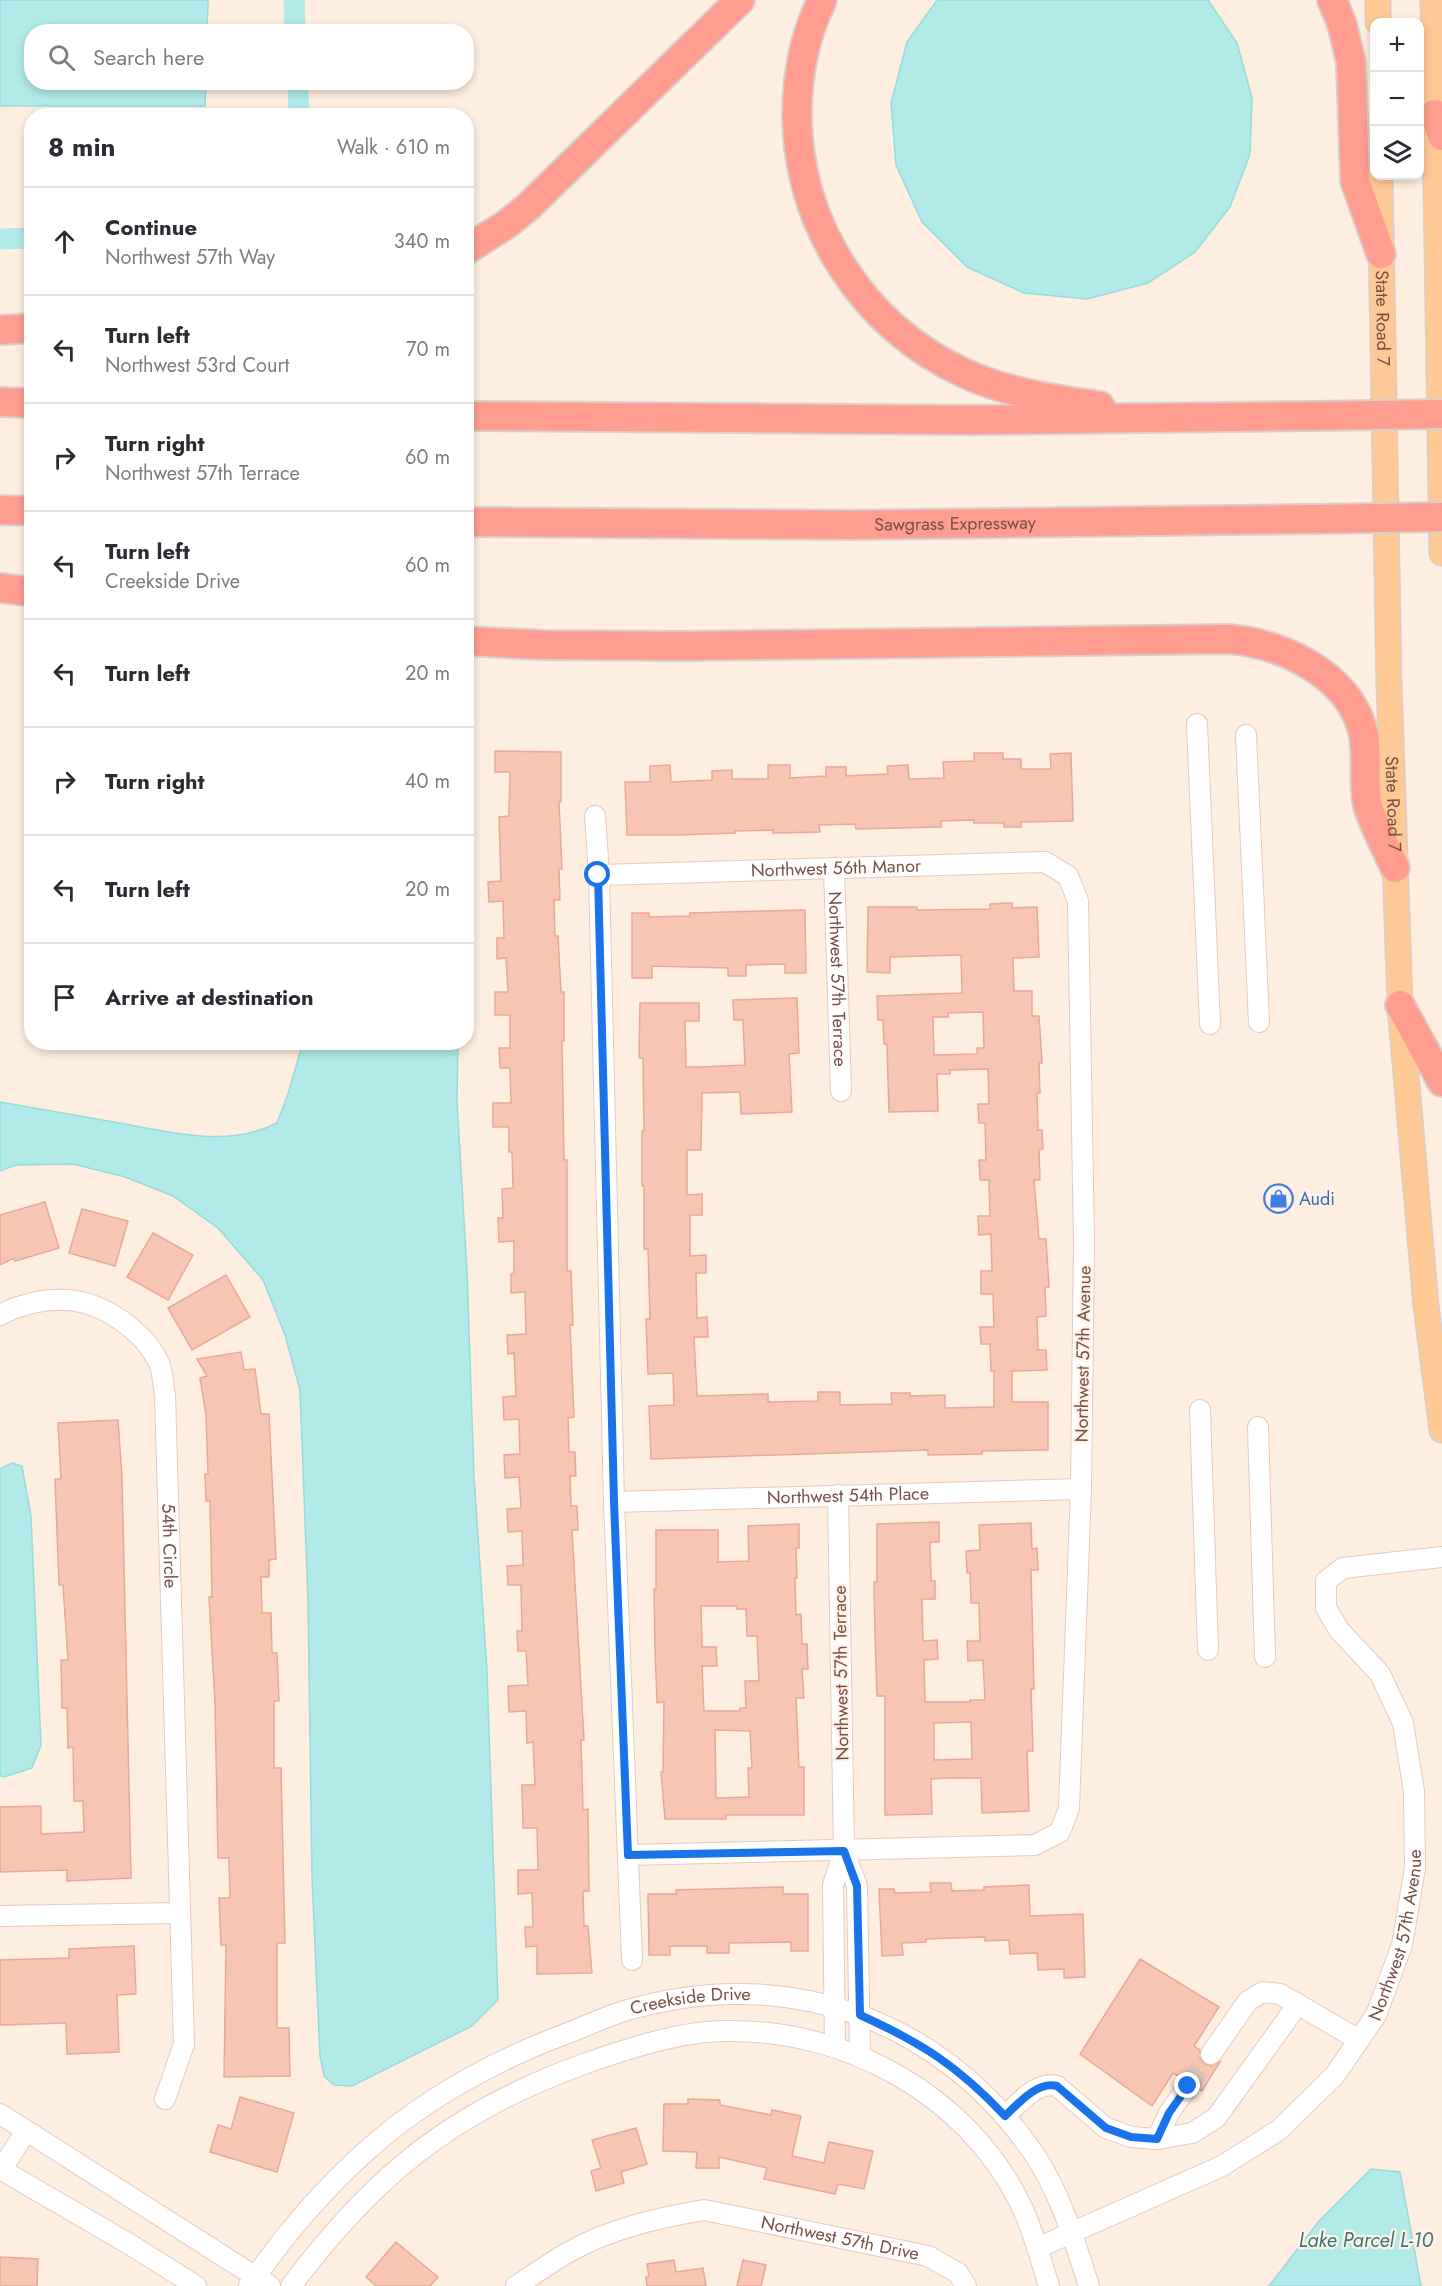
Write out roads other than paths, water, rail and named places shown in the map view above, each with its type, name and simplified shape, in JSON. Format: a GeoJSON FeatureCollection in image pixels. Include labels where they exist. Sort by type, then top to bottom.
{"type":"FeatureCollection","features":[{"type":"Feature","properties":{"kind":"highway"},"geometry":{"type":"LineString","coordinates":[[474,245],[507,224],[529,206],[740,0]]}},
{"type":"Feature","properties":{"kind":"highway"},"geometry":{"type":"LineString","coordinates":[[822,0],[805,47],[799,85],[797,121],[800,157],[808,195],[820,229],[840,265],[874,309],[907,338],[945,363],[985,382],[1027,394],[1176,419]]}},
{"type":"Feature","properties":{"kind":"highway"},"geometry":{"type":"LineString","coordinates":[[1332,0],[1342,24],[1351,62],[1354,181],[1381,254]]}},
{"type":"Feature","properties":{"kind":"highway"},"geometry":{"type":"LineString","coordinates":[[0,330],[24,328]]}},
{"type":"Feature","properties":{"kind":"highway"},"geometry":{"type":"LineString","coordinates":[[0,402],[24,403]]}},
{"type":"Feature","properties":{"kind":"highway"},"geometry":{"type":"LineString","coordinates":[[474,416],[879,420],[1176,419],[1442,414]]}},
{"type":"Feature","properties":{"kind":"highway"},"geometry":{"type":"LineString","coordinates":[[0,510],[24,511]]}},
{"type":"Feature","properties":{"kind":"highway","name":"Sawgrass Expressway"},"geometry":{"type":"LineString","coordinates":[[474,522],[850,525],[1442,517]]}},
{"type":"Feature","properties":{"kind":"highway"},"geometry":{"type":"LineString","coordinates":[[0,588],[24,591]]}},
{"type":"Feature","properties":{"kind":"highway"},"geometry":{"type":"LineString","coordinates":[[474,641],[545,645],[680,646],[1228,639],[1260,643],[1278,649],[1321,673],[1343,694],[1358,717],[1364,740],[1367,803],[1395,868]]}},
{"type":"Feature","properties":{"kind":"highway"},"geometry":{"type":"LineString","coordinates":[[1400,1005],[1442,1082]]}},
{"type":"Feature","properties":{"kind":"main road"},"geometry":{"type":"LineString","coordinates":[[1378,0],[1378,18]]}},
{"type":"Feature","properties":{"kind":"main road"},"geometry":{"type":"LineString","coordinates":[[1433,0],[1438,125],[1442,553]]}},
{"type":"Feature","properties":{"kind":"main road","name":"State Road 7"},"geometry":{"type":"LineString","coordinates":[[1380,180],[1389,684],[1400,1005],[1426,1306],[1442,1430]]}},
{"type":"Feature","properties":{"kind":"street"},"geometry":{"type":"LineString","coordinates":[[1197,724],[1210,1024]]}},
{"type":"Feature","properties":{"kind":"street"},"geometry":{"type":"LineString","coordinates":[[1246,735],[1259,1022]]}},
{"type":"Feature","properties":{"kind":"street"},"geometry":{"type":"LineString","coordinates":[[595,816],[614,1502],[632,1960]]}},
{"type":"Feature","properties":{"kind":"street","name":"Northwest 56th Manor"},"geometry":{"type":"LineString","coordinates":[[598,875],[1045,862],[1068,876]]}},
{"type":"Feature","properties":{"kind":"street","name":"Northwest 57th Terrace"},"geometry":{"type":"LineString","coordinates":[[834,868],[841,1091]]}},
{"type":"Feature","properties":{"kind":"street","name":"Northwest 57th Avenue"},"geometry":{"type":"LineString","coordinates":[[844,1851],[1035,1845],[1060,1832],[1069,1808],[1081,1489],[1084,1242],[1078,901],[1068,876]]}},
{"type":"Feature","properties":{"kind":"street","name":"54th Circle"},"geometry":{"type":"LineString","coordinates":[[0,1315],[12,1309],[42,1301],[69,1300],[94,1307],[122,1322],[147,1343],[160,1365],[165,1395],[184,2044],[165,2099]]}},
{"type":"Feature","properties":{"kind":"street"},"geometry":{"type":"LineString","coordinates":[[1200,1410],[1208,1650]]}},
{"type":"Feature","properties":{"kind":"street"},"geometry":{"type":"LineString","coordinates":[[1258,1427],[1265,1657]]}},
{"type":"Feature","properties":{"kind":"street","name":"Northwest 54th Place"},"geometry":{"type":"LineString","coordinates":[[614,1502],[1081,1489]]}},
{"type":"Feature","properties":{"kind":"street","name":"Northwest 57th Terrace"},"geometry":{"type":"LineString","coordinates":[[834,2047],[833,1885],[844,1851],[838,1495]]}},
{"type":"Feature","properties":{"kind":"street","name":"Northwest 57th Avenue"},"geometry":{"type":"LineString","coordinates":[[1037,2248],[1222,2166],[1279,2130],[1335,2075],[1376,2015],[1402,1945],[1416,1868],[1414,1792],[1403,1723],[1380,1674],[1339,1630],[1326,1608],[1326,1581],[1343,1568],[1442,1557]]}},
{"type":"Feature","properties":{"kind":"street"},"geometry":{"type":"LineString","coordinates":[[628,1855],[844,1851]]}},
{"type":"Feature","properties":{"kind":"street","name":"Northwest 57th Terrace"},"geometry":{"type":"LineString","coordinates":[[844,1851],[857,1886],[860,2056]]}},
{"type":"Feature","properties":{"kind":"street"},"geometry":{"type":"LineString","coordinates":[[0,1916],[180,1913]]}},
{"type":"Feature","properties":{"kind":"street"},"geometry":{"type":"LineString","coordinates":[[1211,2054],[1248,2001],[1263,1992],[1280,1994],[1359,2040]]}},
{"type":"Feature","properties":{"kind":"street","name":"Creekside Drive"},"geometry":{"type":"LineString","coordinates":[[258,2283],[302,2217],[363,2154],[438,2097],[522,2050],[623,2011],[710,1995],[752,1994],[793,1998],[835,2006],[860,2015],[909,2038],[947,2062],[976,2085],[1005,2116],[1033,2152],[1054,2188],[1089,2286]]}},
{"type":"Feature","properties":{"kind":"street"},"geometry":{"type":"LineString","coordinates":[[1005,2116],[1034,2091],[1049,2084],[1057,2086],[1106,2128],[1131,2137],[1157,2139],[1192,2133],[1216,2118],[1298,2004]]}},
{"type":"Feature","properties":{"kind":"street","name":"Creekside Drive"},"geometry":{"type":"LineString","coordinates":[[291,2286],[324,2243],[366,2197],[416,2154],[452,2128],[504,2097],[555,2074],[618,2052],[723,2031],[768,2032],[834,2047],[860,2056],[893,2072],[924,2091],[981,2144],[1001,2172],[1020,2204],[1049,2286]]}},
{"type":"Feature","properties":{"kind":"street"},"geometry":{"type":"LineString","coordinates":[[1157,2139],[1169,2113],[1188,2086]]}},
{"type":"Feature","properties":{"kind":"street"},"geometry":{"type":"LineString","coordinates":[[0,2114],[258,2283]]}},
{"type":"Feature","properties":{"kind":"street"},"geometry":{"type":"LineString","coordinates":[[26,2131],[0,2169],[131,2245],[196,2286]]}},
{"type":"Feature","properties":{"kind":"street","name":"Northwest 57th Drive"},"geometry":{"type":"LineString","coordinates":[[516,2286],[568,2252],[620,2229],[704,2210],[928,2256],[958,2273],[966,2286]]}},
{"type":"Feature","properties":{"kind":"water"},"geometry":{"type":"Polygon","coordinates":[[[0,0],[208,0],[207,24],[24,24],[24,90],[206,90],[205,106],[0,106],[0,0]]]}},
{"type":"Feature","properties":{"kind":"water"},"geometry":{"type":"Polygon","coordinates":[[[937,0],[1208,0],[1237,43],[1252,98],[1250,154],[1230,207],[1195,252],[1148,283],[1087,299],[1024,293],[967,267],[922,222],[896,165],[891,103],[907,42],[937,0]]]}},
{"type":"Feature","properties":{"kind":"water"},"geometry":{"type":"Polygon","coordinates":[[[301,1050],[458,1050],[457,1101],[467,1271],[474,1476],[487,1671],[498,2000],[472,2026],[352,2086],[334,2085],[324,2076],[320,2056],[312,1879],[308,1600],[300,1390],[285,1335],[263,1280],[218,1228],[173,1196],[125,1177],[73,1164],[16,1165],[0,1171],[0,1102],[155,1130],[196,1136],[217,1136],[258,1131],[277,1123],[301,1050]]]}},
{"type":"Feature","properties":{"kind":"water"},"geometry":{"type":"Polygon","coordinates":[[[12,1463],[22,1466],[31,1516],[41,1745],[32,1768],[4,1777],[0,1776],[0,1469],[12,1463]]]}},
{"type":"Feature","properties":{"kind":"water","name":"Lake Parcel L-10"},"geometry":{"type":"Polygon","coordinates":[[[1371,2169],[1400,2172],[1421,2286],[1269,2286],[1319,2221],[1371,2169]]]}},
{"type":"Feature","properties":{"kind":"waterway"},"geometry":{"type":"LineString","coordinates":[[294,0],[295,24]]}},
{"type":"Feature","properties":{"kind":"waterway"},"geometry":{"type":"LineString","coordinates":[[298,90],[299,108]]}},
{"type":"Feature","properties":{"kind":"waterway"},"geometry":{"type":"LineString","coordinates":[[0,239],[24,238]]}},
{"type":"Feature","properties":{"kind":"tunnel"},"geometry":{"type":"LineString","coordinates":[[1188,2086],[1211,2054]]}},
{"type":"Feature","properties":{"kind":"place","name":"Audi"},"geometry":{"type":"Point","coordinates":[1278,1199]}}]}
